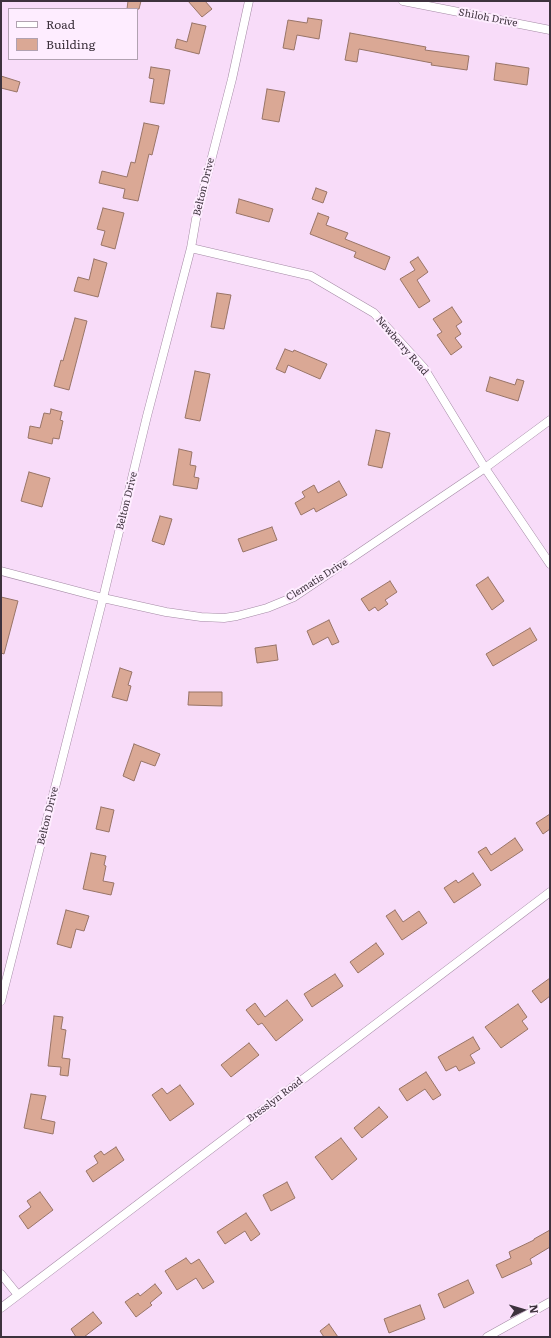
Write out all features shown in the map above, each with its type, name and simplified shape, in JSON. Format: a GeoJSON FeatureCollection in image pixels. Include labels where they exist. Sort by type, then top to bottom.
{"type":"FeatureCollection","features":[{"type":"Feature","properties":{"kind":"street","name":"Belton Drive"},"geometry":{"type":"LineString","coordinates":[[1,1001],[103,598],[147,416],[191,248],[196,219],[232,79],[249,1]]}},
{"type":"Feature","properties":{"kind":"street","name":"Shiloh Drive"},"geometry":{"type":"LineString","coordinates":[[403,1],[550,30]]}},
{"type":"Feature","properties":{"kind":"street","name":"Newberry Road"},"geometry":{"type":"LineString","coordinates":[[191,248],[311,276],[374,313],[424,368],[485,468],[550,564]]}},
{"type":"Feature","properties":{"kind":"street","name":"Clematis Drive"},"geometry":{"type":"LineString","coordinates":[[1,571],[103,598],[201,618],[224,618],[267,608],[294,598],[485,468],[550,420]]}},
{"type":"Feature","properties":{"kind":"street","name":"Bresslyn Road"},"geometry":{"type":"LineString","coordinates":[[1,1308],[550,892]]}},
{"type":"Feature","properties":{"kind":"street"},"geometry":{"type":"LineString","coordinates":[[1,1274],[18,1294]]}},
{"type":"Feature","properties":{"kind":"street"},"geometry":{"type":"LineString","coordinates":[[487,1337],[550,1302]]}},
{"type":"Feature","properties":{"kind":"building"},"geometry":{"type":"Polygon","coordinates":[[[128,1],[141,1],[139,9],[127,8],[128,1]]]}},
{"type":"Feature","properties":{"kind":"building"},"geometry":{"type":"Polygon","coordinates":[[[188,1],[205,1],[212,9],[202,17],[188,1]]]}},
{"type":"Feature","properties":{"kind":"building"},"geometry":{"type":"Polygon","coordinates":[[[308,18],[322,20],[319,39],[297,35],[294,50],[283,48],[288,20],[307,23],[308,18]]]}},
{"type":"Feature","properties":{"kind":"building"},"geometry":{"type":"Polygon","coordinates":[[[192,23],[206,26],[199,54],[175,48],[177,39],[187,42],[192,23]]]}},
{"type":"Feature","properties":{"kind":"building"},"geometry":{"type":"Polygon","coordinates":[[[350,33],[426,47],[425,50],[469,56],[467,70],[431,65],[432,63],[359,49],[357,62],[345,60],[350,33]]]}},
{"type":"Feature","properties":{"kind":"building"},"geometry":{"type":"Polygon","coordinates":[[[496,63],[529,68],[527,85],[494,80],[496,63]]]}},
{"type":"Feature","properties":{"kind":"building"},"geometry":{"type":"Polygon","coordinates":[[[151,67],[170,70],[164,104],[150,102],[154,79],[149,78],[151,67]]]}},
{"type":"Feature","properties":{"kind":"building"},"geometry":{"type":"Polygon","coordinates":[[[1,76],[20,82],[17,92],[1,88],[1,76]]]}},
{"type":"Feature","properties":{"kind":"building"},"geometry":{"type":"Polygon","coordinates":[[[267,89],[285,92],[279,122],[262,119],[267,89]]]}},
{"type":"Feature","properties":{"kind":"building"},"geometry":{"type":"Polygon","coordinates":[[[144,123],[159,126],[152,155],[149,154],[138,201],[123,198],[125,189],[99,183],[102,171],[127,177],[131,162],[135,163],[144,123]]]}},
{"type":"Feature","properties":{"kind":"building"},"geometry":{"type":"Polygon","coordinates":[[[316,188],[327,192],[323,203],[312,199],[316,188]]]}},
{"type":"Feature","properties":{"kind":"building"},"geometry":{"type":"Polygon","coordinates":[[[239,199],[273,209],[269,222],[236,213],[239,199]]]}},
{"type":"Feature","properties":{"kind":"building"},"geometry":{"type":"Polygon","coordinates":[[[103,208],[124,213],[115,249],[101,245],[105,231],[97,229],[103,208]]]}},
{"type":"Feature","properties":{"kind":"building"},"geometry":{"type":"Polygon","coordinates":[[[318,213],[329,217],[326,225],[348,233],[345,239],[390,257],[385,270],[354,257],[356,252],[310,234],[318,213]]]}},
{"type":"Feature","properties":{"kind":"building"},"geometry":{"type":"Polygon","coordinates":[[[418,257],[428,272],[417,280],[430,301],[419,308],[400,279],[415,270],[410,262],[418,257]]]}},
{"type":"Feature","properties":{"kind":"building"},"geometry":{"type":"Polygon","coordinates":[[[94,259],[107,263],[98,297],[74,291],[78,277],[89,280],[94,259]]]}},
{"type":"Feature","properties":{"kind":"building"},"geometry":{"type":"Polygon","coordinates":[[[217,293],[231,295],[224,329],[211,327],[217,293]]]}},
{"type":"Feature","properties":{"kind":"building"},"geometry":{"type":"Polygon","coordinates":[[[452,307],[462,322],[456,326],[461,334],[455,338],[462,347],[451,355],[437,335],[442,332],[433,319],[452,307]]]}},
{"type":"Feature","properties":{"kind":"building"},"geometry":{"type":"Polygon","coordinates":[[[75,318],[87,321],[69,390],[54,386],[61,360],[63,361],[75,318]]]}},
{"type":"Feature","properties":{"kind":"building"},"geometry":{"type":"Polygon","coordinates":[[[285,349],[293,352],[294,350],[327,364],[320,379],[288,365],[285,373],[276,369],[285,349]]]}},
{"type":"Feature","properties":{"kind":"building"},"geometry":{"type":"Polygon","coordinates":[[[195,371],[210,374],[200,421],[185,418],[195,371]]]}},
{"type":"Feature","properties":{"kind":"building"},"geometry":{"type":"Polygon","coordinates":[[[490,377],[515,385],[517,379],[524,381],[518,401],[486,391],[490,377]]]}},
{"type":"Feature","properties":{"kind":"building"},"geometry":{"type":"Polygon","coordinates":[[[51,409],[62,412],[60,420],[63,421],[59,439],[53,438],[52,444],[28,438],[30,426],[40,428],[44,413],[50,414],[51,409]]]}},
{"type":"Feature","properties":{"kind":"building"},"geometry":{"type":"Polygon","coordinates":[[[376,430],[390,433],[382,468],[368,465],[376,430]]]}},
{"type":"Feature","properties":{"kind":"building"},"geometry":{"type":"Polygon","coordinates":[[[179,449],[192,452],[190,465],[196,466],[194,477],[199,478],[197,489],[173,485],[179,449]]]}},
{"type":"Feature","properties":{"kind":"building"},"geometry":{"type":"Polygon","coordinates":[[[29,472],[50,478],[42,507],[21,501],[29,472]]]}},
{"type":"Feature","properties":{"kind":"building"},"geometry":{"type":"Polygon","coordinates":[[[339,481],[347,495],[316,512],[314,508],[301,515],[295,503],[305,497],[302,492],[314,485],[318,493],[339,481]]]}},
{"type":"Feature","properties":{"kind":"building"},"geometry":{"type":"Polygon","coordinates":[[[160,516],[172,519],[164,545],[152,541],[160,516]]]}},
{"type":"Feature","properties":{"kind":"building"},"geometry":{"type":"Polygon","coordinates":[[[272,527],[277,540],[243,552],[238,539],[272,527]]]}},
{"type":"Feature","properties":{"kind":"building"},"geometry":{"type":"Polygon","coordinates":[[[488,577],[504,601],[492,610],[476,585],[488,577]]]}},
{"type":"Feature","properties":{"kind":"building"},"geometry":{"type":"Polygon","coordinates":[[[390,581],[397,592],[385,600],[388,604],[378,611],[375,607],[369,611],[361,599],[390,581]]]}},
{"type":"Feature","properties":{"kind":"building"},"geometry":{"type":"Polygon","coordinates":[[[1,597],[18,601],[4,654],[1,653],[1,597]]]}},
{"type":"Feature","properties":{"kind":"building"},"geometry":{"type":"Polygon","coordinates":[[[329,620],[339,642],[332,645],[328,637],[313,645],[307,631],[329,620]]]}},
{"type":"Feature","properties":{"kind":"building"},"geometry":{"type":"Polygon","coordinates":[[[530,628],[537,640],[493,666],[486,654],[530,628]]]}},
{"type":"Feature","properties":{"kind":"building"},"geometry":{"type":"Polygon","coordinates":[[[276,645],[278,660],[257,663],[255,648],[276,645]]]}},
{"type":"Feature","properties":{"kind":"building"},"geometry":{"type":"Polygon","coordinates":[[[120,668],[132,672],[128,685],[131,686],[127,701],[112,697],[120,668]]]}},
{"type":"Feature","properties":{"kind":"building"},"geometry":{"type":"Polygon","coordinates":[[[189,692],[222,692],[222,706],[188,705],[189,692]]]}},
{"type":"Feature","properties":{"kind":"building"},"geometry":{"type":"Polygon","coordinates":[[[134,744],[160,754],[155,766],[141,761],[134,781],[123,776],[134,744]]]}},
{"type":"Feature","properties":{"kind":"building"},"geometry":{"type":"Polygon","coordinates":[[[101,807],[114,810],[109,832],[96,829],[101,807]]]}},
{"type":"Feature","properties":{"kind":"building"},"geometry":{"type":"Polygon","coordinates":[[[550,814],[550,829],[543,834],[536,823],[550,814]]]}},
{"type":"Feature","properties":{"kind":"building"},"geometry":{"type":"Polygon","coordinates":[[[515,838],[523,850],[491,871],[478,852],[486,847],[491,855],[515,838]]]}},
{"type":"Feature","properties":{"kind":"building"},"geometry":{"type":"Polygon","coordinates":[[[91,853],[106,856],[103,881],[114,883],[111,895],[83,889],[91,853]]]}},
{"type":"Feature","properties":{"kind":"building"},"geometry":{"type":"Polygon","coordinates":[[[473,873],[481,885],[454,903],[444,888],[456,880],[458,883],[473,873]]]}},
{"type":"Feature","properties":{"kind":"building"},"geometry":{"type":"Polygon","coordinates":[[[66,910],[89,916],[84,931],[76,929],[71,948],[57,944],[66,910]]]}},
{"type":"Feature","properties":{"kind":"building"},"geometry":{"type":"Polygon","coordinates":[[[395,910],[403,922],[419,911],[427,923],[402,940],[386,916],[395,910]]]}},
{"type":"Feature","properties":{"kind":"building"},"geometry":{"type":"Polygon","coordinates":[[[376,943],[384,954],[358,973],[350,962],[376,943]]]}},
{"type":"Feature","properties":{"kind":"building"},"geometry":{"type":"Polygon","coordinates":[[[335,974],[343,986],[312,1007],[304,994],[335,974]]]}},
{"type":"Feature","properties":{"kind":"building"},"geometry":{"type":"Polygon","coordinates":[[[550,978],[550,996],[541,1003],[532,991],[550,978]]]}},
{"type":"Feature","properties":{"kind":"building"},"geometry":{"type":"Polygon","coordinates":[[[287,1000],[303,1020],[276,1041],[262,1023],[258,1025],[246,1010],[255,1003],[265,1017],[287,1000]]]}},
{"type":"Feature","properties":{"kind":"building"},"geometry":{"type":"Polygon","coordinates":[[[518,1004],[527,1017],[522,1021],[528,1029],[501,1048],[485,1027],[518,1004]]]}},
{"type":"Feature","properties":{"kind":"building"},"geometry":{"type":"Polygon","coordinates":[[[54,1016],[63,1017],[61,1029],[66,1030],[62,1058],[70,1059],[68,1076],[60,1075],[61,1067],[48,1066],[54,1016]]]}},
{"type":"Feature","properties":{"kind":"building"},"geometry":{"type":"Polygon","coordinates":[[[473,1037],[480,1049],[470,1055],[475,1063],[459,1071],[456,1066],[446,1071],[438,1057],[473,1037]]]}},
{"type":"Feature","properties":{"kind":"building"},"geometry":{"type":"Polygon","coordinates":[[[249,1043],[259,1055],[231,1077],[221,1065],[249,1043]]]}},
{"type":"Feature","properties":{"kind":"building"},"geometry":{"type":"Polygon","coordinates":[[[426,1072],[441,1095],[433,1100],[425,1089],[407,1101],[399,1089],[426,1072]]]}},
{"type":"Feature","properties":{"kind":"building"},"geometry":{"type":"Polygon","coordinates":[[[180,1085],[194,1104],[170,1121],[152,1095],[162,1088],[167,1094],[180,1085]]]}},
{"type":"Feature","properties":{"kind":"building"},"geometry":{"type":"Polygon","coordinates":[[[31,1094],[46,1096],[41,1119],[55,1122],[53,1134],[24,1128],[31,1094]]]}},
{"type":"Feature","properties":{"kind":"building"},"geometry":{"type":"Polygon","coordinates":[[[379,1107],[388,1117],[362,1138],[354,1128],[379,1107]]]}},
{"type":"Feature","properties":{"kind":"building"},"geometry":{"type":"Polygon","coordinates":[[[341,1138],[357,1159],[332,1180],[315,1157],[341,1138]]]}},
{"type":"Feature","properties":{"kind":"building"},"geometry":{"type":"Polygon","coordinates":[[[116,1147],[124,1160],[93,1182],[86,1171],[98,1163],[94,1156],[101,1151],[104,1155],[116,1147]]]}},
{"type":"Feature","properties":{"kind":"building"},"geometry":{"type":"Polygon","coordinates":[[[287,1182],[295,1198],[271,1211],[263,1195],[287,1182]]]}},
{"type":"Feature","properties":{"kind":"building"},"geometry":{"type":"Polygon","coordinates":[[[40,1192],[53,1210],[28,1229],[19,1216],[31,1207],[27,1201],[40,1192]]]}},
{"type":"Feature","properties":{"kind":"building"},"geometry":{"type":"Polygon","coordinates":[[[246,1213],[260,1234],[251,1241],[245,1231],[225,1244],[217,1232],[246,1213]]]}},
{"type":"Feature","properties":{"kind":"building"},"geometry":{"type":"Polygon","coordinates":[[[550,1230],[550,1247],[530,1259],[532,1264],[502,1278],[496,1265],[511,1258],[509,1252],[534,1240],[550,1230]]]}},
{"type":"Feature","properties":{"kind":"building"},"geometry":{"type":"Polygon","coordinates":[[[186,1258],[191,1264],[199,1259],[214,1282],[203,1289],[196,1278],[177,1290],[165,1271],[186,1258]]]}},
{"type":"Feature","properties":{"kind":"building"},"geometry":{"type":"Polygon","coordinates":[[[468,1280],[474,1293],[444,1308],[438,1294],[468,1280]]]}},
{"type":"Feature","properties":{"kind":"building"},"geometry":{"type":"Polygon","coordinates":[[[155,1284],[162,1293],[150,1303],[152,1305],[136,1317],[125,1302],[138,1293],[140,1296],[155,1284]]]}},
{"type":"Feature","properties":{"kind":"building"},"geometry":{"type":"Polygon","coordinates":[[[420,1305],[425,1319],[389,1333],[384,1319],[420,1305]]]}},
{"type":"Feature","properties":{"kind":"building"},"geometry":{"type":"Polygon","coordinates":[[[93,1312],[102,1323],[84,1337],[76,1337],[71,1329],[93,1312]]]}},
{"type":"Feature","properties":{"kind":"building"},"geometry":{"type":"Polygon","coordinates":[[[329,1324],[338,1337],[324,1337],[320,1331],[329,1324]]]}}]}
